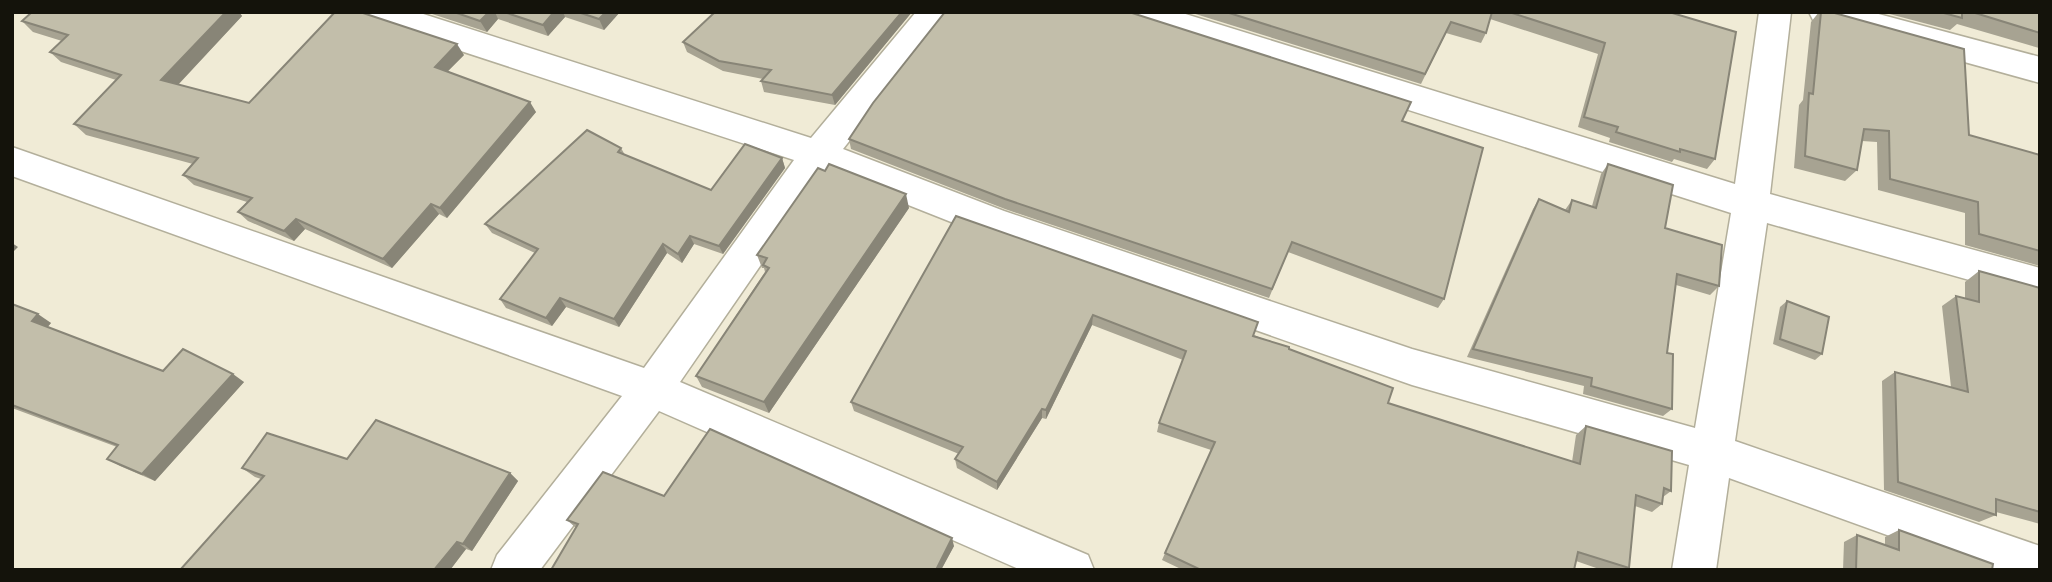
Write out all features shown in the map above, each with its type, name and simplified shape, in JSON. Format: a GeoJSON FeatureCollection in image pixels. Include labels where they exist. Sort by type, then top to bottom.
{"type":"FeatureCollection","features":[{"type":"Feature","properties":{"kind":"street"},"geometry":{"type":"LineString","coordinates":[[378,12],[818,153],[992,222],[1412,367],[1711,452],[2040,568]]}},
{"type":"Feature","properties":{"kind":"street"},"geometry":{"type":"LineString","coordinates":[[513,570],[652,389],[818,153],[935,12]]}},
{"type":"Feature","properties":{"kind":"street"},"geometry":{"type":"LineString","coordinates":[[1139,12],[1751,204],[2040,284]]}},
{"type":"Feature","properties":{"kind":"street"},"geometry":{"type":"LineString","coordinates":[[1694,570],[1751,204],[1775,12]]}},
{"type":"Feature","properties":{"kind":"street"},"geometry":{"type":"LineString","coordinates":[[1825,12],[2040,70]]}},
{"type":"Feature","properties":{"kind":"street"},"geometry":{"type":"LineString","coordinates":[[12,161],[652,389],[1072,570]]}},
{"type":"Feature","properties":{"kind":"building"},"geometry":{"type":"Polygon","coordinates":[[[32,12],[226,12],[161,80],[249,103],[335,12],[360,12],[457,44],[435,67],[530,102],[440,208],[431,204],[383,259],[296,219],[284,231],[238,212],[252,198],[183,175],[198,158],[74,124],[121,75],[50,52],[68,35],[22,21],[32,12]]]}},
{"type":"Feature","properties":{"kind":"building"},"geometry":{"type":"Polygon","coordinates":[[[454,12],[489,12],[480,21],[454,12]]]}},
{"type":"Feature","properties":{"kind":"building"},"geometry":{"type":"Polygon","coordinates":[[[504,12],[554,12],[543,25],[504,12]]]}},
{"type":"Feature","properties":{"kind":"building"},"geometry":{"type":"Polygon","coordinates":[[[578,12],[606,12],[599,19],[578,12]]]}},
{"type":"Feature","properties":{"kind":"building"},"geometry":{"type":"Polygon","coordinates":[[[715,12],[902,12],[832,95],[761,81],[771,70],[719,61],[683,42],[715,12]]]}},
{"type":"Feature","properties":{"kind":"building"},"geometry":{"type":"Polygon","coordinates":[[[945,12],[1129,12],[1411,102],[1402,121],[1483,148],[1444,299],[1292,242],[1272,289],[1005,199],[849,139],[873,103],[945,12]]]}},
{"type":"Feature","properties":{"kind":"building"},"geometry":{"type":"Polygon","coordinates":[[[1226,12],[1492,12],[1486,33],[1451,22],[1425,74],[1226,12]]]}},
{"type":"Feature","properties":{"kind":"building"},"geometry":{"type":"Polygon","coordinates":[[[1509,12],[1669,12],[1736,32],[1715,159],[1680,149],[1680,152],[1616,132],[1618,127],[1584,117],[1605,43],[1509,12]]]}},
{"type":"Feature","properties":{"kind":"building"},"geometry":{"type":"Polygon","coordinates":[[[1821,12],[1831,12],[1964,49],[1969,135],[2040,155],[2040,251],[1979,234],[1978,202],[1890,179],[1889,131],[1864,129],[1857,170],[1805,156],[1809,93],[1813,94],[1821,12]]]}},
{"type":"Feature","properties":{"kind":"building"},"geometry":{"type":"Polygon","coordinates":[[[1940,12],[1962,12],[1962,18],[1940,12]]]}},
{"type":"Feature","properties":{"kind":"building"},"geometry":{"type":"Polygon","coordinates":[[[1972,12],[2040,12],[2040,33],[1972,12]]]}},
{"type":"Feature","properties":{"kind":"building"},"geometry":{"type":"Polygon","coordinates":[[[587,130],[621,148],[618,152],[711,190],[745,144],[782,158],[719,246],[690,236],[678,254],[663,244],[614,319],[560,298],[546,318],[500,299],[538,249],[485,224],[587,130]]]}},
{"type":"Feature","properties":{"kind":"building"},"geometry":{"type":"Polygon","coordinates":[[[829,164],[906,194],[764,402],[696,376],[769,268],[763,265],[767,258],[757,255],[818,168],[825,171],[829,164]]]}},
{"type":"Feature","properties":{"kind":"building"},"geometry":{"type":"Polygon","coordinates":[[[1608,164],[1673,185],[1665,228],[1722,245],[1719,286],[1677,274],[1667,353],[1673,354],[1672,409],[1591,386],[1592,378],[1473,349],[1539,199],[1569,212],[1572,200],[1596,208],[1608,164]]]}},
{"type":"Feature","properties":{"kind":"building"},"geometry":{"type":"Polygon","coordinates":[[[956,216],[1258,322],[1253,336],[1289,347],[1393,388],[1388,403],[1580,464],[1586,426],[1672,451],[1671,491],[1664,488],[1662,504],[1636,495],[1629,568],[1578,552],[1574,570],[1201,570],[1165,553],[1215,442],[1159,423],[1186,351],[1093,315],[1046,410],[1042,409],[997,482],[955,459],[963,447],[851,402],[956,216]]]}},
{"type":"Feature","properties":{"kind":"building"},"geometry":{"type":"Polygon","coordinates":[[[1979,271],[2040,288],[2040,512],[1996,499],[1996,515],[1898,482],[1895,372],[1968,392],[1956,296],[1979,302],[1979,271]]]}},
{"type":"Feature","properties":{"kind":"building"},"geometry":{"type":"Polygon","coordinates":[[[1787,301],[1829,317],[1822,354],[1780,339],[1787,301]]]}},
{"type":"Feature","properties":{"kind":"building"},"geometry":{"type":"Polygon","coordinates":[[[12,304],[38,314],[32,321],[163,371],[183,349],[233,374],[142,474],[107,459],[118,445],[12,405],[12,304]]]}},
{"type":"Feature","properties":{"kind":"building"},"geometry":{"type":"Polygon","coordinates":[[[376,420],[510,473],[463,544],[457,542],[434,570],[180,570],[264,476],[242,468],[267,433],[347,459],[376,420]]]}},
{"type":"Feature","properties":{"kind":"building"},"geometry":{"type":"Polygon","coordinates":[[[710,429],[952,538],[936,570],[551,570],[578,524],[567,520],[603,472],[664,496],[710,429]]]}},
{"type":"Feature","properties":{"kind":"building"},"geometry":{"type":"Polygon","coordinates":[[[1899,530],[1993,564],[1992,570],[1856,570],[1857,535],[1899,550],[1899,530]]]}}]}
